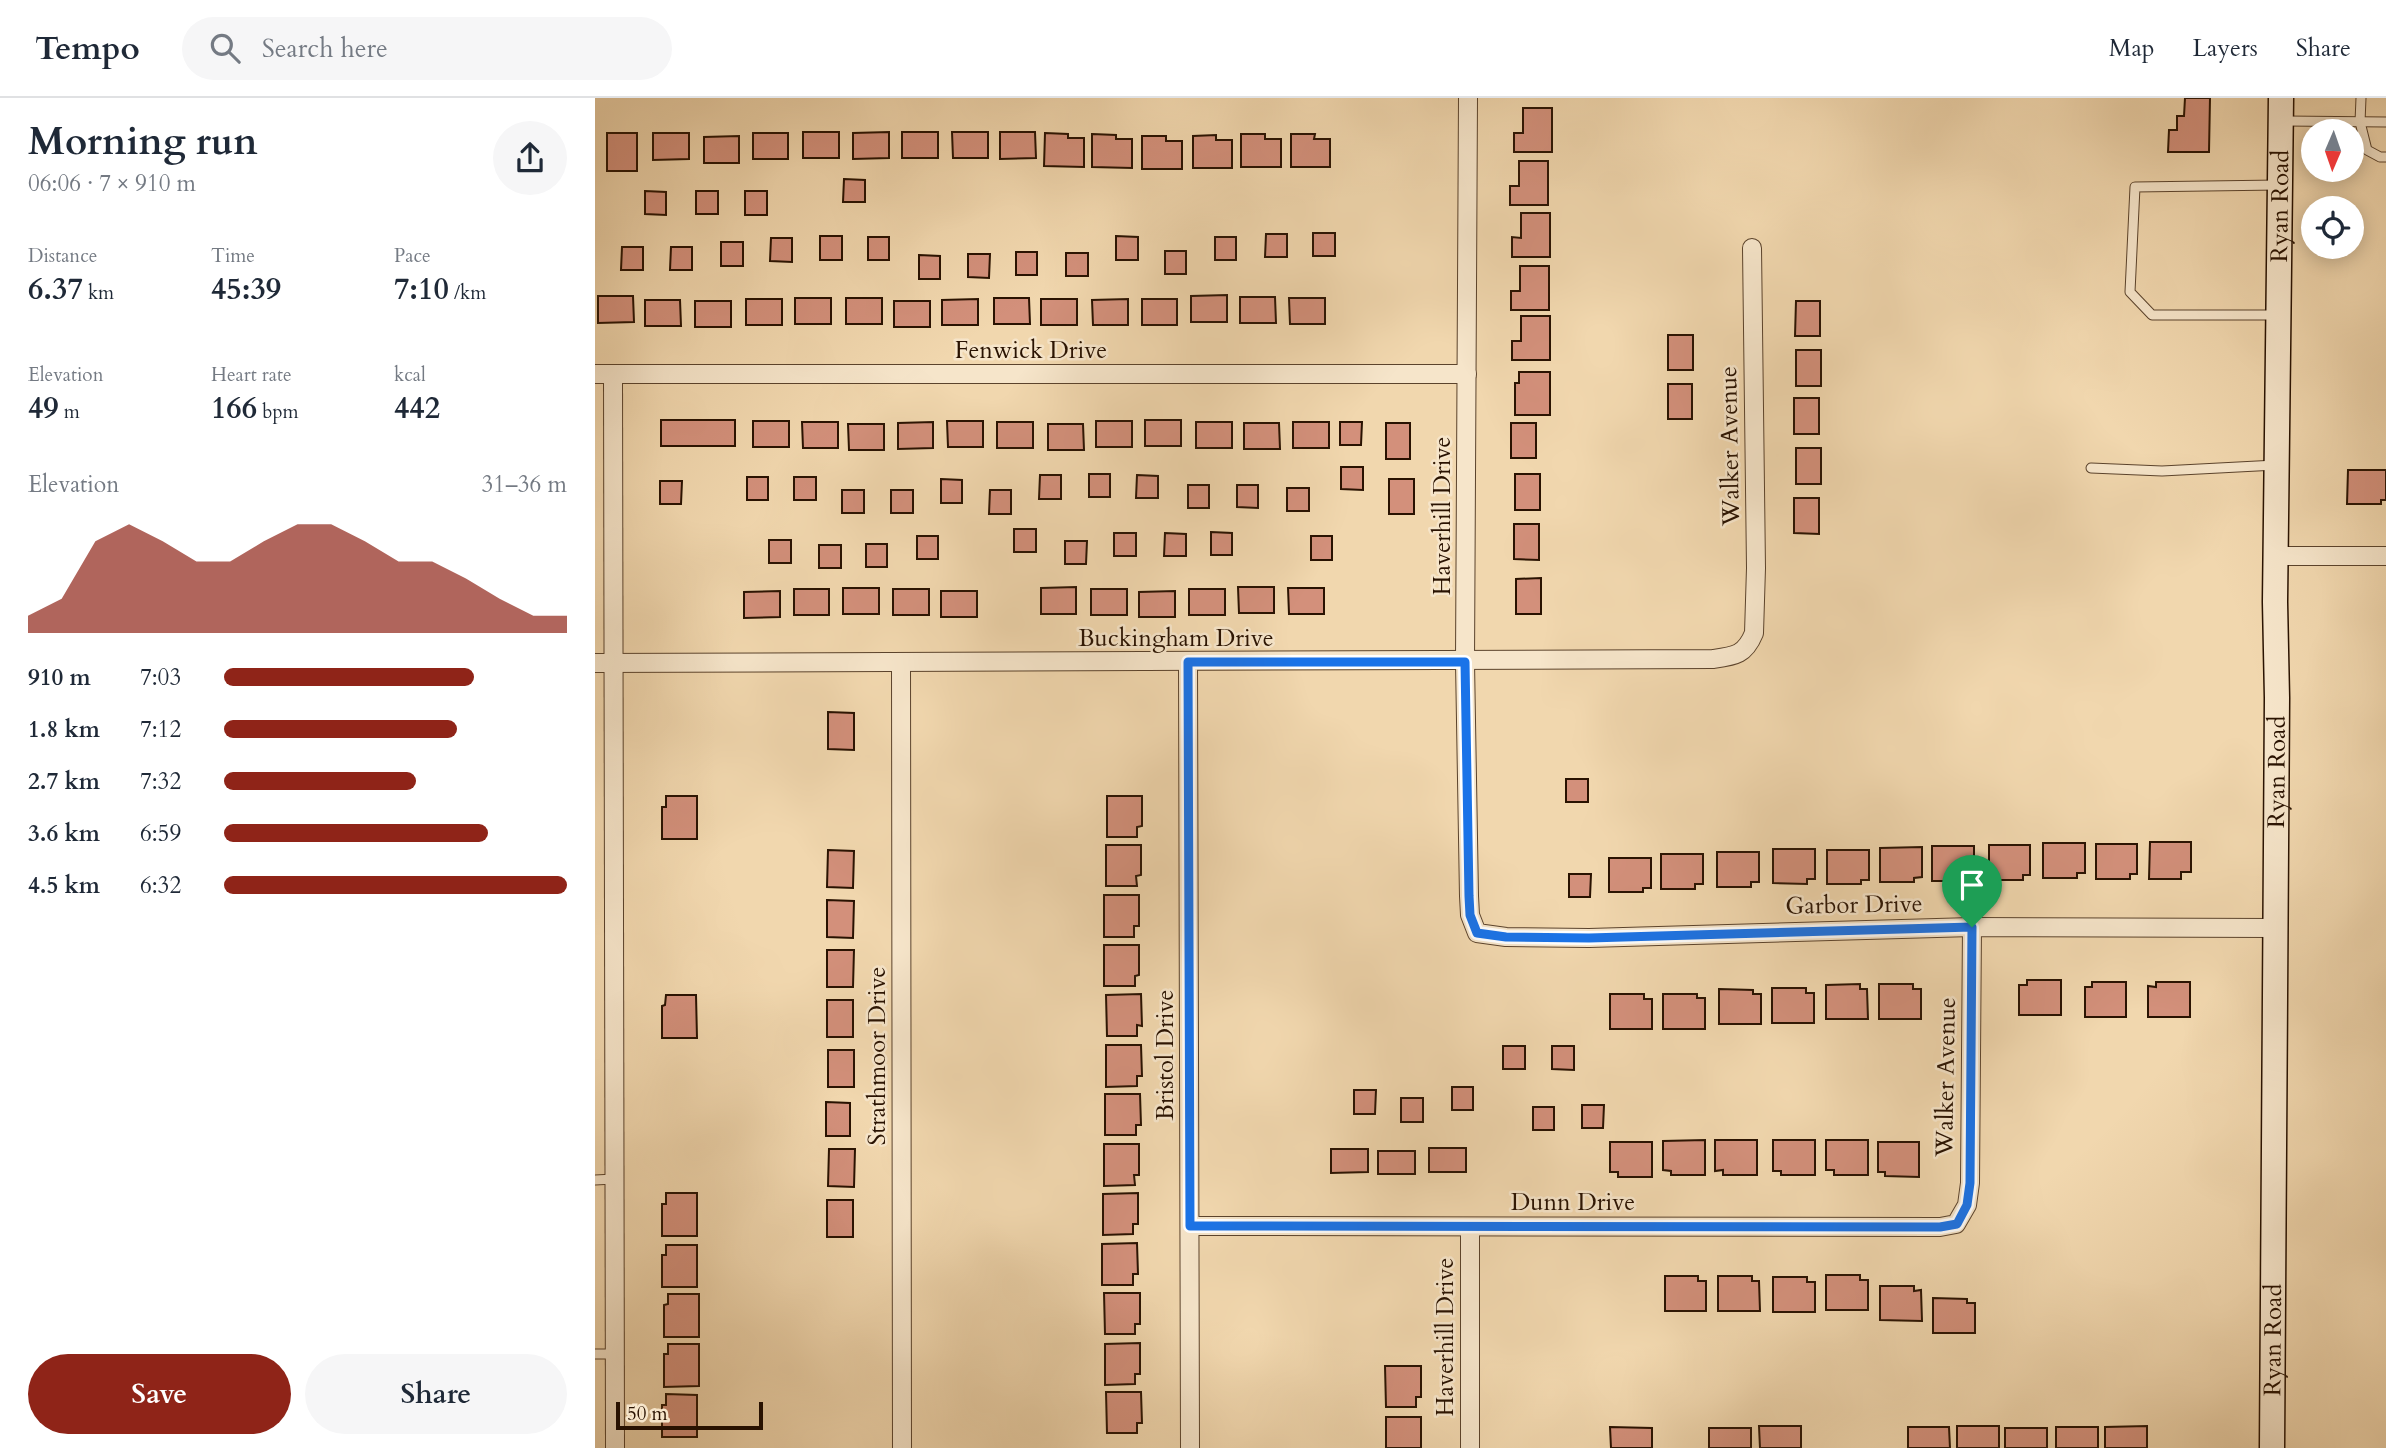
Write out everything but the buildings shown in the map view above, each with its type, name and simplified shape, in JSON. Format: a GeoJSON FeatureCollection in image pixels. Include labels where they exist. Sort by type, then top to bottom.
{"type":"FeatureCollection","features":[{"type":"Feature","properties":{"kind":"main road","name":"Ryan Road"},"geometry":{"type":"LineString","coordinates":[[2272,1448],[2281,109]]}},
{"type":"Feature","properties":{"kind":"street","name":"Haverhill Drive"},"geometry":{"type":"LineString","coordinates":[[1468,98],[1465,662],[1469,896],[1470,915],[1477,933]]}},
{"type":"Feature","properties":{"kind":"street","name":"Walker Avenue"},"geometry":{"type":"LineString","coordinates":[[1751,642],[1754,633],[1756,568],[1752,248]]}},
{"type":"Feature","properties":{"kind":"street","name":"Fenwick Drive"},"geometry":{"type":"LineString","coordinates":[[604,374],[1467,374]]}},
{"type":"Feature","properties":{"kind":"street"},"geometry":{"type":"LineString","coordinates":[[604,374],[613,663],[615,1448]]}},
{"type":"Feature","properties":{"kind":"street"},"geometry":{"type":"LineString","coordinates":[[2276,556],[2386,556]]}},
{"type":"Feature","properties":{"kind":"street","name":"Buckingham Drive"},"geometry":{"type":"LineString","coordinates":[[595,663],[1465,662],[1713,659],[1737,656],[1751,642]]}},
{"type":"Feature","properties":{"kind":"street","name":"Bristol Drive"},"geometry":{"type":"LineString","coordinates":[[1188,662],[1190,1448]]}},
{"type":"Feature","properties":{"kind":"street","name":"Strathmoor Drive"},"geometry":{"type":"LineString","coordinates":[[901,663],[902,1448]]}},
{"type":"Feature","properties":{"kind":"street","name":"Walker Avenue"},"geometry":{"type":"LineString","coordinates":[[1957,1224],[1967,1205],[1970,1183],[1972,927]]}},
{"type":"Feature","properties":{"kind":"street","name":"Garbor Drive"},"geometry":{"type":"LineString","coordinates":[[1477,933],[1506,937],[1589,938],[1972,927],[2275,928]]}},
{"type":"Feature","properties":{"kind":"street","name":"Dunn Drive"},"geometry":{"type":"LineString","coordinates":[[1190,1226],[1940,1227],[1957,1224]]}},
{"type":"Feature","properties":{"kind":"street","name":"Haverhill Drive"},"geometry":{"type":"LineString","coordinates":[[1470,1227],[1470,1448]]}},
{"type":"Feature","properties":{"kind":"lane"},"geometry":{"type":"LineString","coordinates":[[2360,119],[2361,98]]}},
{"type":"Feature","properties":{"kind":"lane"},"geometry":{"type":"LineString","coordinates":[[2281,109],[2342,119]]}},
{"type":"Feature","properties":{"kind":"lane"},"geometry":{"type":"LineString","coordinates":[[2364,122],[2386,122]]}},
{"type":"Feature","properties":{"kind":"lane"},"geometry":{"type":"LineString","coordinates":[[2364,138],[2367,150],[2386,158]]}},
{"type":"Feature","properties":{"kind":"lane"},"geometry":{"type":"LineString","coordinates":[[2279,315],[2152,315],[2130,292],[2135,187],[2280,185]]}},
{"type":"Feature","properties":{"kind":"lane"},"geometry":{"type":"LineString","coordinates":[[2091,468],[2162,471],[2278,464]]}},
{"type":"Feature","properties":{"kind":"lane"},"geometry":{"type":"LineString","coordinates":[[595,1180],[614,1179]]}},
{"type":"Feature","properties":{"kind":"lane"},"geometry":{"type":"LineString","coordinates":[[595,1353],[615,1354]]}},
{"type":"Feature","properties":{"kind":"route"},"geometry":{"type":"LineString","coordinates":[[1188,662],[1465,662],[1469,896],[1470,915],[1477,933],[1506,937],[1589,938],[1972,927],[1970,1183],[1967,1205],[1957,1224],[1940,1227],[1190,1226],[1188,662]]}}]}
